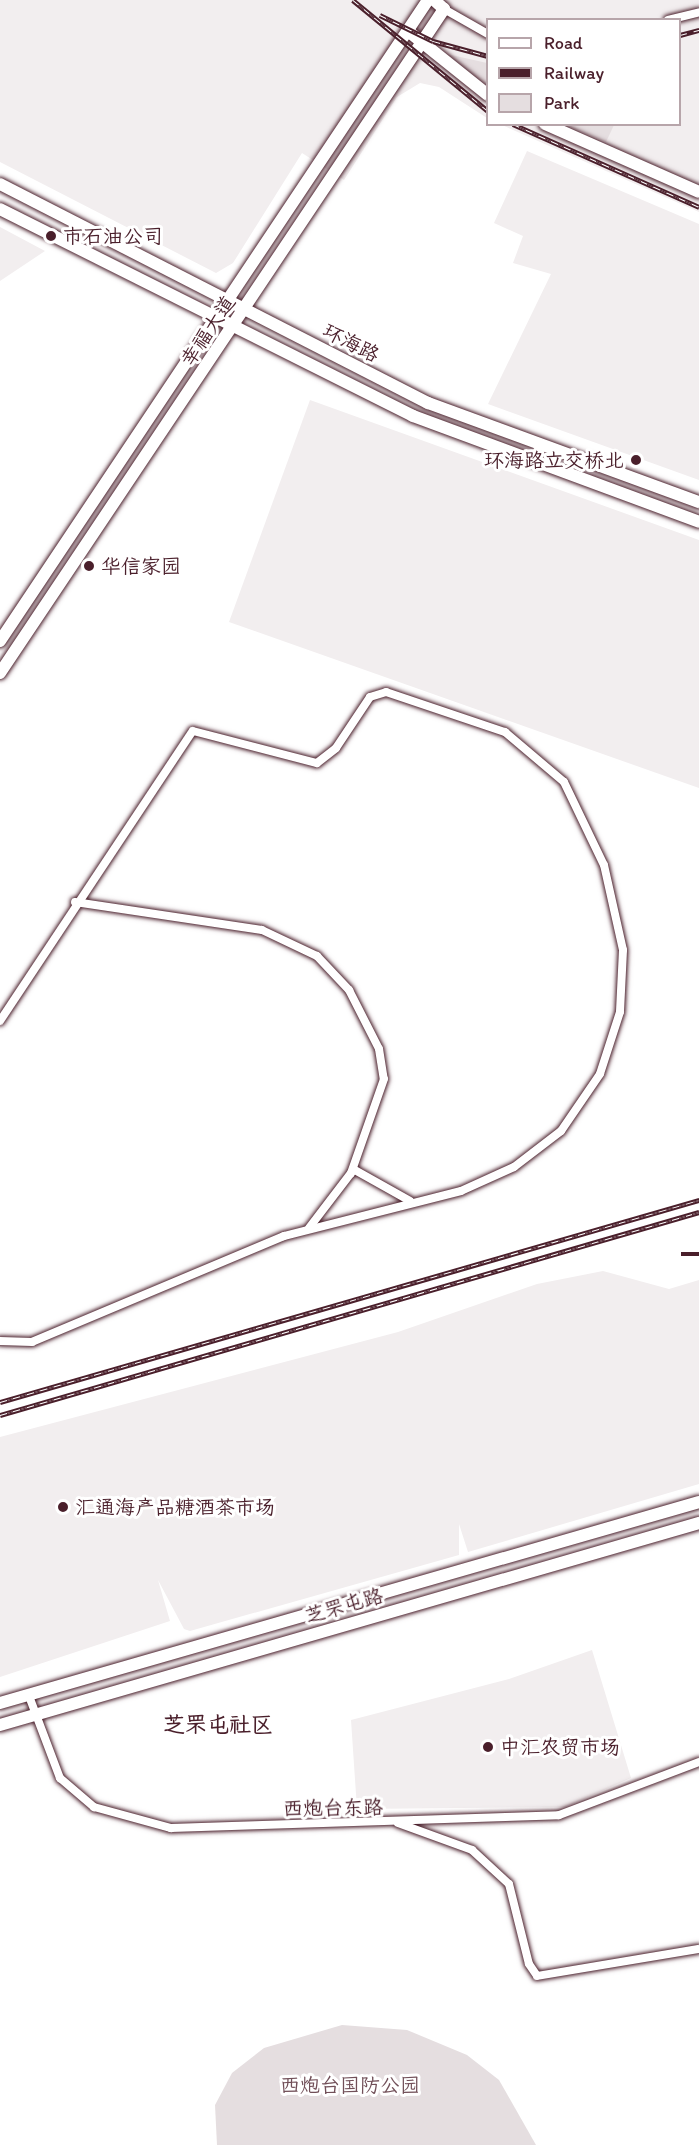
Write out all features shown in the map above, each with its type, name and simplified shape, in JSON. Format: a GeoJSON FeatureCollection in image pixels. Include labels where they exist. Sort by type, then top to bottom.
{"type":"FeatureCollection","features":[{"type":"Feature","properties":{"kind":"main road","name":"幸福大道"},"geometry":{"type":"LineString","coordinates":[[0,641],[230,303],[428,0]]}},
{"type":"Feature","properties":{"kind":"main road"},"geometry":{"type":"LineString","coordinates":[[434,0],[444,9]]}},
{"type":"Feature","properties":{"kind":"main road","name":"幸福大道"},"geometry":{"type":"LineString","coordinates":[[0,673],[235,327],[444,9]]}},
{"type":"Feature","properties":{"kind":"main road"},"geometry":{"type":"LineString","coordinates":[[408,31],[486,93]]}},
{"type":"Feature","properties":{"kind":"main road"},"geometry":{"type":"LineString","coordinates":[[550,126],[699,192]]}},
{"type":"Feature","properties":{"kind":"main road","name":"环海路"},"geometry":{"type":"LineString","coordinates":[[0,184],[428,403],[699,502]]}},
{"type":"Feature","properties":{"kind":"main road","name":"环海路"},"geometry":{"type":"LineString","coordinates":[[0,209],[413,416],[699,522]]}},
{"type":"Feature","properties":{"kind":"main road","name":"芝罘屯路"},"geometry":{"type":"LineString","coordinates":[[0,1702],[29,1696],[699,1502]]}},
{"type":"Feature","properties":{"kind":"main road","name":"芝罘屯路"},"geometry":{"type":"LineString","coordinates":[[0,1725],[699,1523]]}},
{"type":"Feature","properties":{"kind":"street"},"geometry":{"type":"LineString","coordinates":[[444,9],[486,33]]}},
{"type":"Feature","properties":{"kind":"street"},"geometry":{"type":"LineString","coordinates":[[676,18],[699,12]]}},
{"type":"Feature","properties":{"kind":"street"},"geometry":{"type":"LineString","coordinates":[[0,1341],[32,1342],[308,1229],[410,1201],[460,1191],[536,1152],[582,1104],[612,1044],[620,1012],[623,950],[604,865],[570,792],[533,752],[505,732],[386,692],[370,697],[336,748],[317,763],[193,731],[75,902],[1,1015]]}},
{"type":"Feature","properties":{"kind":"street"},"geometry":{"type":"LineString","coordinates":[[75,902],[262,930],[302,946],[336,973],[366,1017],[384,1079],[353,1169],[308,1229]]}},
{"type":"Feature","properties":{"kind":"street"},"geometry":{"type":"LineString","coordinates":[[353,1169],[410,1201]]}},
{"type":"Feature","properties":{"kind":"street","name":"西炮台东路"},"geometry":{"type":"LineString","coordinates":[[29,1696],[34,1715],[60,1778],[94,1807],[123,1819],[171,1828],[559,1815],[699,1762]]}},
{"type":"Feature","properties":{"kind":"street"},"geometry":{"type":"LineString","coordinates":[[398,1822],[472,1850],[509,1884],[537,1976],[699,1949]]}},
{"type":"Feature","properties":{"kind":"shaded area"},"geometry":{"type":"Polygon","coordinates":[[[0,0],[699,0],[699,212],[504,126],[681,126],[681,18],[486,18],[486,117],[439,87],[420,83],[397,97],[344,180],[302,153],[233,263],[216,273],[0,162],[0,0]]]}},
{"type":"Feature","properties":{"kind":"shaded area"},"geometry":{"type":"Polygon","coordinates":[[[527,151],[699,224],[699,480],[488,404],[551,274],[513,263],[523,236],[494,223],[527,151]]]}},
{"type":"Feature","properties":{"kind":"shaded area"},"geometry":{"type":"Polygon","coordinates":[[[0,227],[45,251],[0,281],[0,227]]]}},
{"type":"Feature","properties":{"kind":"shaded area"},"geometry":{"type":"Polygon","coordinates":[[[310,400],[699,540],[699,788],[229,622],[310,400]]]}},
{"type":"Feature","properties":{"kind":"shaded area"},"geometry":{"type":"Polygon","coordinates":[[[603,1271],[669,1289],[699,1280],[699,1484],[468,1552],[459,1524],[459,1555],[190,1631],[184,1629],[158,1580],[170,1621],[0,1677],[0,1437],[398,1332],[537,1284],[603,1271]]]}},
{"type":"Feature","properties":{"kind":"shaded area","name":"中汇农贸市场"},"geometry":{"type":"Polygon","coordinates":[[[592,1650],[631,1778],[565,1807],[357,1809],[351,1720],[509,1679],[592,1650]]]}},
{"type":"Feature","properties":{"kind":"green space"},"geometry":{"type":"Polygon","coordinates":[[[447,54],[486,63],[486,85],[452,61],[447,54]]]}},
{"type":"Feature","properties":{"kind":"green space"},"geometry":{"type":"Polygon","coordinates":[[[568,126],[614,126],[606,142],[568,126]]]}},
{"type":"Feature","properties":{"kind":"green space","name":"西炮台国防公园"},"geometry":{"type":"Polygon","coordinates":[[[342,2025],[407,2030],[467,2055],[499,2080],[536,2145],[217,2145],[215,2105],[232,2073],[264,2048],[342,2025]]]}},
{"type":"Feature","properties":{"kind":"railway"},"geometry":{"type":"LineString","coordinates":[[353,0],[486,109]]}},
{"type":"Feature","properties":{"kind":"railway"},"geometry":{"type":"LineString","coordinates":[[380,15],[433,41],[486,55]]}},
{"type":"Feature","properties":{"kind":"railway"},"geometry":{"type":"LineString","coordinates":[[681,35],[699,30]]}},
{"type":"Feature","properties":{"kind":"railway"},"geometry":{"type":"LineString","coordinates":[[517,126],[699,207]]}},
{"type":"Feature","properties":{"kind":"railway"},"geometry":{"type":"LineString","coordinates":[[0,1402],[699,1200]]}},
{"type":"Feature","properties":{"kind":"railway"},"geometry":{"type":"LineString","coordinates":[[0,1415],[699,1212]]}},
{"type":"Feature","properties":{"kind":"railway"},"geometry":{"type":"LineString","coordinates":[[681,1254],[699,1254]]}},
{"type":"Feature","properties":{"kind":"place","name":"市石油公司"},"geometry":{"type":"Point","coordinates":[51,236]}},
{"type":"Feature","properties":{"kind":"place","name":"环海路立交桥北"},"geometry":{"type":"Point","coordinates":[636,460]}},
{"type":"Feature","properties":{"kind":"place","name":"华信家园"},"geometry":{"type":"Point","coordinates":[89,566]}},
{"type":"Feature","properties":{"kind":"place","name":"汇通海产品糖酒茶市场"},"geometry":{"type":"Point","coordinates":[63,1507]}},
{"type":"Feature","properties":{"kind":"place","name":"中汇农贸市场"},"geometry":{"type":"Point","coordinates":[488,1747]}},
{"type":"Feature","properties":{"kind":"district","name":"芝罘屯社区"},"geometry":{"type":"Point","coordinates":[218,1725]}}]}
